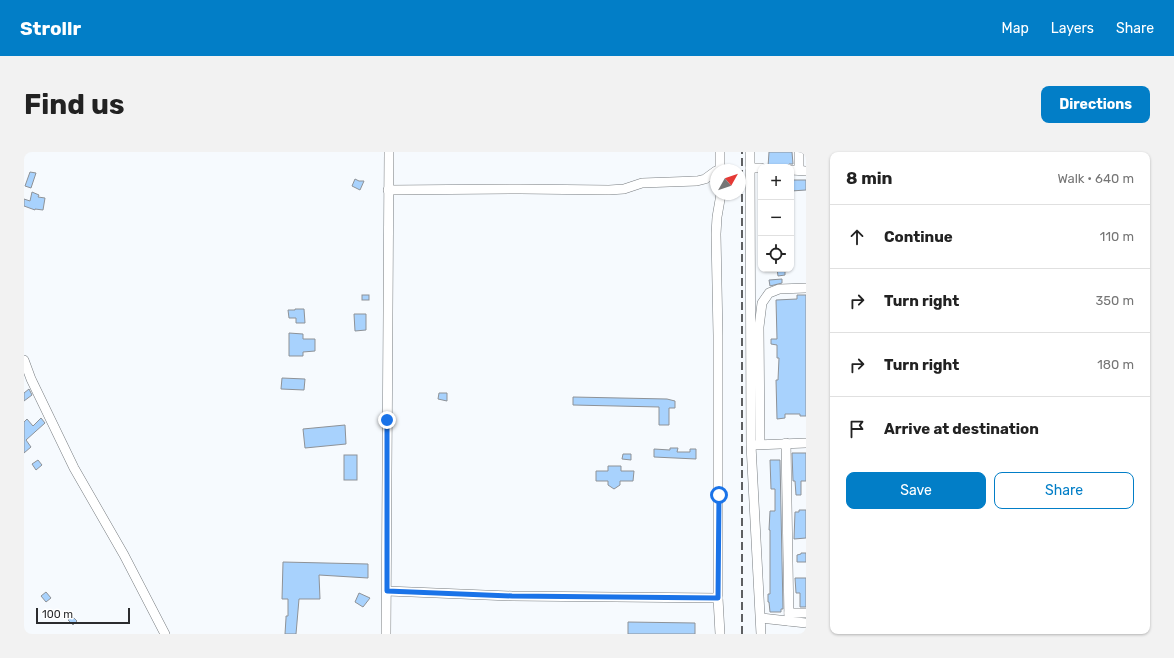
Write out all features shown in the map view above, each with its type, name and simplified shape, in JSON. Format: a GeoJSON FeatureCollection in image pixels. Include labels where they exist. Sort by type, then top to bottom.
{"type":"FeatureCollection","features":[{"type":"Feature","properties":{"kind":"street"},"geometry":{"type":"LineString","coordinates":[[386,634],[389,152]]}},
{"type":"Feature","properties":{"kind":"street"},"geometry":{"type":"LineString","coordinates":[[719,164],[720,152]]}},
{"type":"Feature","properties":{"kind":"street"},"geometry":{"type":"LineString","coordinates":[[750,152],[761,634]]}},
{"type":"Feature","properties":{"kind":"street"},"geometry":{"type":"LineString","coordinates":[[799,152],[799,170]]}},
{"type":"Feature","properties":{"kind":"street"},"geometry":{"type":"LineString","coordinates":[[750,168],[758,168]]}},
{"type":"Feature","properties":{"kind":"street"},"geometry":{"type":"LineString","coordinates":[[388,190],[609,190],[642,183],[697,181],[710,175]]}},
{"type":"Feature","properties":{"kind":"street"},"geometry":{"type":"LineString","coordinates":[[720,200],[716,234],[718,335],[718,598],[720,634]]}},
{"type":"Feature","properties":{"kind":"street"},"geometry":{"type":"LineString","coordinates":[[756,445],[759,327],[762,303],[768,293],[780,289],[806,288]]}},
{"type":"Feature","properties":{"kind":"street"},"geometry":{"type":"LineString","coordinates":[[24,360],[30,379],[74,468],[124,556],[165,634]]}},
{"type":"Feature","properties":{"kind":"street"},"geometry":{"type":"LineString","coordinates":[[786,443],[789,617]]}},
{"type":"Feature","properties":{"kind":"street"},"geometry":{"type":"LineString","coordinates":[[756,445],[806,443]]}},
{"type":"Feature","properties":{"kind":"street"},"geometry":{"type":"LineString","coordinates":[[387,591],[512,596],[718,598]]}},
{"type":"Feature","properties":{"kind":"street"},"geometry":{"type":"LineString","coordinates":[[761,618],[789,617],[806,613]]}},
{"type":"Feature","properties":{"kind":"street"},"geometry":{"type":"LineString","coordinates":[[789,617],[806,623]]}},
{"type":"Feature","properties":{"kind":"building"},"geometry":{"type":"Polygon","coordinates":[[[769,152],[792,152],[793,164],[768,164],[769,152]]]}},
{"type":"Feature","properties":{"kind":"building"},"geometry":{"type":"Polygon","coordinates":[[[30,172],[36,173],[31,188],[25,186],[30,172]]]}},
{"type":"Feature","properties":{"kind":"building"},"geometry":{"type":"Polygon","coordinates":[[[355,179],[364,181],[360,190],[352,186],[355,179]]]}},
{"type":"Feature","properties":{"kind":"building"},"geometry":{"type":"Polygon","coordinates":[[[794,180],[806,180],[806,190],[794,191],[794,180]]]}},
{"type":"Feature","properties":{"kind":"building"},"geometry":{"type":"Polygon","coordinates":[[[32,192],[39,195],[38,197],[45,198],[43,210],[35,210],[24,206],[24,199],[30,201],[32,192]]]}},
{"type":"Feature","properties":{"kind":"building"},"geometry":{"type":"Polygon","coordinates":[[[777,272],[785,272],[785,275],[778,276],[777,272]]]}},
{"type":"Feature","properties":{"kind":"building"},"geometry":{"type":"Polygon","coordinates":[[[782,279],[782,283],[770,286],[769,280],[782,279]]]}},
{"type":"Feature","properties":{"kind":"building"},"geometry":{"type":"Polygon","coordinates":[[[362,295],[369,295],[369,300],[362,300],[362,295]]]}},
{"type":"Feature","properties":{"kind":"building"},"geometry":{"type":"Polygon","coordinates":[[[797,295],[806,295],[806,416],[800,416],[800,414],[785,414],[785,418],[777,419],[776,380],[778,380],[779,358],[777,358],[777,345],[771,344],[771,339],[777,339],[776,300],[797,299],[797,295]]]}},
{"type":"Feature","properties":{"kind":"building"},"geometry":{"type":"Polygon","coordinates":[[[304,309],[305,323],[296,323],[296,318],[289,318],[288,310],[304,309]]]}},
{"type":"Feature","properties":{"kind":"building"},"geometry":{"type":"Polygon","coordinates":[[[354,314],[366,314],[366,330],[355,331],[354,314]]]}},
{"type":"Feature","properties":{"kind":"building"},"geometry":{"type":"Polygon","coordinates":[[[289,333],[303,334],[303,339],[315,339],[315,351],[303,352],[303,356],[289,356],[289,333]]]}},
{"type":"Feature","properties":{"kind":"building"},"geometry":{"type":"Polygon","coordinates":[[[282,378],[305,379],[304,390],[281,389],[282,378]]]}},
{"type":"Feature","properties":{"kind":"building"},"geometry":{"type":"Polygon","coordinates":[[[29,389],[32,395],[24,401],[24,393],[29,389]]]}},
{"type":"Feature","properties":{"kind":"building"},"geometry":{"type":"Polygon","coordinates":[[[439,393],[447,393],[447,401],[438,399],[439,393]]]}},
{"type":"Feature","properties":{"kind":"building"},"geometry":{"type":"Polygon","coordinates":[[[573,397],[667,399],[675,401],[675,408],[669,408],[669,425],[659,425],[659,407],[573,405],[573,397]]]}},
{"type":"Feature","properties":{"kind":"building"},"geometry":{"type":"Polygon","coordinates":[[[41,418],[45,423],[26,440],[31,447],[24,453],[24,422],[27,419],[33,426],[41,418]]]}},
{"type":"Feature","properties":{"kind":"building"},"geometry":{"type":"Polygon","coordinates":[[[345,425],[346,444],[305,448],[303,429],[345,425]]]}},
{"type":"Feature","properties":{"kind":"building"},"geometry":{"type":"Polygon","coordinates":[[[670,448],[678,448],[677,452],[690,452],[690,449],[696,449],[696,459],[654,457],[654,449],[670,450],[670,448]]]}},
{"type":"Feature","properties":{"kind":"building"},"geometry":{"type":"Polygon","coordinates":[[[792,453],[806,453],[806,481],[801,481],[801,495],[796,495],[795,481],[793,481],[792,453]]]}},
{"type":"Feature","properties":{"kind":"building"},"geometry":{"type":"Polygon","coordinates":[[[623,454],[631,454],[631,460],[622,459],[623,454]]]}},
{"type":"Feature","properties":{"kind":"building"},"geometry":{"type":"Polygon","coordinates":[[[344,455],[357,455],[357,480],[344,480],[344,455]]]}},
{"type":"Feature","properties":{"kind":"building"},"geometry":{"type":"Polygon","coordinates":[[[38,460],[42,465],[36,470],[32,464],[38,460]]]}},
{"type":"Feature","properties":{"kind":"building"},"geometry":{"type":"Polygon","coordinates":[[[770,460],[780,460],[783,609],[781,609],[781,612],[770,612],[768,602],[768,594],[770,594],[770,511],[775,511],[775,489],[771,489],[770,460]]]}},
{"type":"Feature","properties":{"kind":"building"},"geometry":{"type":"Polygon","coordinates":[[[608,466],[621,466],[621,471],[634,471],[633,481],[620,481],[620,485],[614,489],[608,485],[608,481],[596,481],[596,471],[608,471],[608,466]]]}},
{"type":"Feature","properties":{"kind":"building"},"geometry":{"type":"Polygon","coordinates":[[[799,510],[806,510],[806,538],[794,539],[795,512],[799,512],[799,510]]]}},
{"type":"Feature","properties":{"kind":"building"},"geometry":{"type":"Polygon","coordinates":[[[806,553],[806,562],[797,562],[797,555],[806,553]]]}},
{"type":"Feature","properties":{"kind":"building"},"geometry":{"type":"Polygon","coordinates":[[[283,562],[368,564],[368,578],[319,575],[320,599],[299,599],[296,634],[285,634],[286,616],[288,616],[288,599],[282,599],[283,562]]]}},
{"type":"Feature","properties":{"kind":"building"},"geometry":{"type":"Polygon","coordinates":[[[795,578],[806,578],[806,607],[800,607],[800,593],[796,593],[795,578]]]}},
{"type":"Feature","properties":{"kind":"building"},"geometry":{"type":"Polygon","coordinates":[[[46,592],[51,598],[46,602],[41,596],[46,592]]]}},
{"type":"Feature","properties":{"kind":"building"},"geometry":{"type":"Polygon","coordinates":[[[359,593],[370,598],[363,607],[355,602],[359,593]]]}},
{"type":"Feature","properties":{"kind":"building"},"geometry":{"type":"Polygon","coordinates":[[[72,616],[77,621],[73,625],[68,620],[72,616]]]}},
{"type":"Feature","properties":{"kind":"building"},"geometry":{"type":"Polygon","coordinates":[[[628,622],[695,623],[695,634],[628,634],[628,622]]]}},
{"type":"Feature","properties":{"kind":"railway"},"geometry":{"type":"LineString","coordinates":[[742,152],[742,634]]}},
{"type":"Feature","properties":{"kind":"route"},"geometry":{"type":"LineString","coordinates":[[387,420],[387,591],[512,596],[718,598],[719,495]]}}]}
